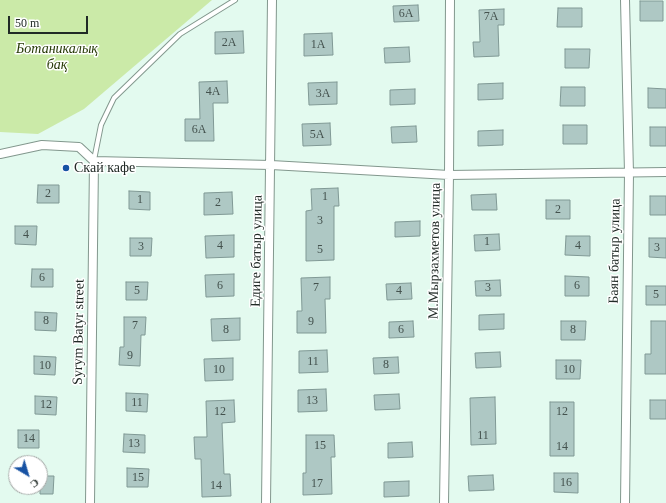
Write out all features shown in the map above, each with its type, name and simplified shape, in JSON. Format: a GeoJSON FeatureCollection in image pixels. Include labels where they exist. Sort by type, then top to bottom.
{"type":"FeatureCollection","features":[{"type":"Feature","properties":{"kind":"street","name":"Едиге батыр улица"},"geometry":{"type":"LineString","coordinates":[[266,503],[272,0]]}},
{"type":"Feature","properties":{"kind":"street","name":"М.Мырзахметов улица"},"geometry":{"type":"LineString","coordinates":[[444,503],[450,0]]}},
{"type":"Feature","properties":{"kind":"street","name":"Баян батыр улица"},"geometry":{"type":"LineString","coordinates":[[625,0],[629,173],[625,503]]}},
{"type":"Feature","properties":{"kind":"street"},"geometry":{"type":"LineString","coordinates":[[0,154],[42,144],[79,146],[94,161],[271,165],[449,175],[666,172]]}},
{"type":"Feature","properties":{"kind":"street","name":"Syrym Batyr street"},"geometry":{"type":"LineString","coordinates":[[90,503],[94,161]]}},
{"type":"Feature","properties":{"kind":"lane"},"geometry":{"type":"LineString","coordinates":[[94,161],[101,125],[114,98],[180,34],[236,0]]}},
{"type":"Feature","properties":{"kind":"green space","name":"Ботаникалық бақ"},"geometry":{"type":"Polygon","coordinates":[[[0,0],[212,0],[84,109],[38,134],[0,132],[0,0]]]}},
{"type":"Feature","properties":{"kind":"building"},"geometry":{"type":"Polygon","coordinates":[[[640,1],[663,1],[663,21],[640,21],[640,1]]]}},
{"type":"Feature","properties":{"kind":"building"},"geometry":{"type":"Polygon","coordinates":[[[418,5],[419,21],[394,22],[393,6],[418,5]]]}},
{"type":"Feature","properties":{"kind":"building"},"geometry":{"type":"Polygon","coordinates":[[[558,8],[582,8],[582,27],[557,27],[558,8]]]}},
{"type":"Feature","properties":{"kind":"building"},"geometry":{"type":"Polygon","coordinates":[[[504,9],[504,25],[498,25],[499,56],[474,57],[473,42],[480,42],[479,10],[504,9]]]}},
{"type":"Feature","properties":{"kind":"building"},"geometry":{"type":"Polygon","coordinates":[[[243,31],[244,53],[215,54],[215,32],[243,31]]]}},
{"type":"Feature","properties":{"kind":"building"},"geometry":{"type":"Polygon","coordinates":[[[332,33],[333,55],[304,56],[304,34],[332,33]]]}},
{"type":"Feature","properties":{"kind":"building"},"geometry":{"type":"Polygon","coordinates":[[[409,47],[410,62],[385,63],[384,48],[409,47]]]}},
{"type":"Feature","properties":{"kind":"building"},"geometry":{"type":"Polygon","coordinates":[[[565,49],[590,49],[589,68],[565,68],[565,49]]]}},
{"type":"Feature","properties":{"kind":"building"},"geometry":{"type":"Polygon","coordinates":[[[227,81],[228,103],[213,103],[214,141],[185,141],[185,119],[200,119],[199,82],[227,81]]]}},
{"type":"Feature","properties":{"kind":"building"},"geometry":{"type":"Polygon","coordinates":[[[337,82],[337,104],[309,105],[308,83],[337,82]]]}},
{"type":"Feature","properties":{"kind":"building"},"geometry":{"type":"Polygon","coordinates":[[[503,83],[503,99],[478,100],[478,84],[503,83]]]}},
{"type":"Feature","properties":{"kind":"building"},"geometry":{"type":"Polygon","coordinates":[[[561,87],[585,87],[585,106],[560,106],[561,87]]]}},
{"type":"Feature","properties":{"kind":"building"},"geometry":{"type":"Polygon","coordinates":[[[648,88],[666,89],[666,108],[648,108],[648,88]]]}},
{"type":"Feature","properties":{"kind":"building"},"geometry":{"type":"Polygon","coordinates":[[[415,89],[415,104],[390,105],[390,90],[415,89]]]}},
{"type":"Feature","properties":{"kind":"building"},"geometry":{"type":"Polygon","coordinates":[[[330,123],[331,145],[303,146],[302,124],[330,123]]]}},
{"type":"Feature","properties":{"kind":"building"},"geometry":{"type":"Polygon","coordinates":[[[563,125],[587,125],[587,144],[563,144],[563,125]]]}},
{"type":"Feature","properties":{"kind":"building"},"geometry":{"type":"Polygon","coordinates":[[[416,126],[417,142],[392,143],[391,127],[416,126]]]}},
{"type":"Feature","properties":{"kind":"building"},"geometry":{"type":"Polygon","coordinates":[[[650,127],[666,127],[666,146],[650,146],[650,127]]]}},
{"type":"Feature","properties":{"kind":"building"},"geometry":{"type":"Polygon","coordinates":[[[503,130],[503,145],[478,146],[478,131],[503,130]]]}},
{"type":"Feature","properties":{"kind":"building"},"geometry":{"type":"Polygon","coordinates":[[[38,185],[59,185],[59,203],[37,203],[38,185]]]}},
{"type":"Feature","properties":{"kind":"building"},"geometry":{"type":"Polygon","coordinates":[[[338,188],[339,206],[334,206],[334,260],[306,261],[306,211],[312,210],[311,189],[338,188]]]}},
{"type":"Feature","properties":{"kind":"building"},"geometry":{"type":"Polygon","coordinates":[[[129,191],[150,192],[150,210],[129,209],[129,191]]]}},
{"type":"Feature","properties":{"kind":"building"},"geometry":{"type":"Polygon","coordinates":[[[232,192],[233,214],[204,215],[204,193],[232,192]]]}},
{"type":"Feature","properties":{"kind":"building"},"geometry":{"type":"Polygon","coordinates":[[[496,194],[497,210],[472,210],[471,195],[496,194]]]}},
{"type":"Feature","properties":{"kind":"building"},"geometry":{"type":"Polygon","coordinates":[[[650,196],[666,196],[666,215],[650,215],[650,196]]]}},
{"type":"Feature","properties":{"kind":"building"},"geometry":{"type":"Polygon","coordinates":[[[546,200],[570,200],[570,219],[546,219],[546,200]]]}},
{"type":"Feature","properties":{"kind":"building"},"geometry":{"type":"Polygon","coordinates":[[[420,221],[420,236],[395,237],[395,222],[420,221]]]}},
{"type":"Feature","properties":{"kind":"building"},"geometry":{"type":"Polygon","coordinates":[[[15,226],[37,226],[36,245],[15,244],[15,226]]]}},
{"type":"Feature","properties":{"kind":"building"},"geometry":{"type":"Polygon","coordinates":[[[499,234],[500,250],[475,251],[474,235],[499,234]]]}},
{"type":"Feature","properties":{"kind":"building"},"geometry":{"type":"Polygon","coordinates":[[[234,235],[234,257],[206,258],[205,236],[234,235]]]}},
{"type":"Feature","properties":{"kind":"building"},"geometry":{"type":"Polygon","coordinates":[[[566,236],[590,236],[590,256],[565,255],[566,236]]]}},
{"type":"Feature","properties":{"kind":"building"},"geometry":{"type":"Polygon","coordinates":[[[130,238],[152,238],[151,256],[130,256],[130,238]]]}},
{"type":"Feature","properties":{"kind":"building"},"geometry":{"type":"Polygon","coordinates":[[[649,238],[666,238],[666,258],[649,257],[649,238]]]}},
{"type":"Feature","properties":{"kind":"building"},"geometry":{"type":"Polygon","coordinates":[[[32,269],[53,269],[53,287],[31,287],[32,269]]]}},
{"type":"Feature","properties":{"kind":"building"},"geometry":{"type":"Polygon","coordinates":[[[234,274],[234,296],[206,297],[205,275],[234,274]]]}},
{"type":"Feature","properties":{"kind":"building"},"geometry":{"type":"Polygon","coordinates":[[[565,276],[589,277],[589,296],[565,296],[565,276]]]}},
{"type":"Feature","properties":{"kind":"building"},"geometry":{"type":"Polygon","coordinates":[[[330,277],[330,299],[325,299],[326,333],[297,333],[297,311],[302,311],[301,278],[330,277]]]}},
{"type":"Feature","properties":{"kind":"building"},"geometry":{"type":"Polygon","coordinates":[[[500,280],[501,296],[476,296],[475,281],[500,280]]]}},
{"type":"Feature","properties":{"kind":"building"},"geometry":{"type":"Polygon","coordinates":[[[126,282],[148,282],[147,300],[126,300],[126,282]]]}},
{"type":"Feature","properties":{"kind":"building"},"geometry":{"type":"Polygon","coordinates":[[[411,283],[412,299],[387,300],[386,284],[411,283]]]}},
{"type":"Feature","properties":{"kind":"building"},"geometry":{"type":"Polygon","coordinates":[[[646,286],[666,286],[666,305],[646,305],[646,286]]]}},
{"type":"Feature","properties":{"kind":"building"},"geometry":{"type":"Polygon","coordinates":[[[35,312],[57,313],[56,331],[35,330],[35,312]]]}},
{"type":"Feature","properties":{"kind":"building"},"geometry":{"type":"Polygon","coordinates":[[[504,314],[504,329],[479,330],[479,315],[504,314]]]}},
{"type":"Feature","properties":{"kind":"building"},"geometry":{"type":"Polygon","coordinates":[[[124,317],[146,317],[145,335],[141,335],[140,366],[119,365],[120,347],[124,347],[124,317]]]}},
{"type":"Feature","properties":{"kind":"building"},"geometry":{"type":"Polygon","coordinates":[[[240,318],[240,340],[212,341],[211,319],[240,318]]]}},
{"type":"Feature","properties":{"kind":"building"},"geometry":{"type":"Polygon","coordinates":[[[413,321],[414,337],[389,338],[389,322],[413,321]]]}},
{"type":"Feature","properties":{"kind":"building"},"geometry":{"type":"Polygon","coordinates":[[[561,321],[586,321],[585,340],[561,340],[561,321]]]}},
{"type":"Feature","properties":{"kind":"building"},"geometry":{"type":"Polygon","coordinates":[[[651,321],[666,321],[666,374],[645,374],[645,354],[651,354],[651,321]]]}},
{"type":"Feature","properties":{"kind":"building"},"geometry":{"type":"Polygon","coordinates":[[[327,350],[328,372],[299,373],[299,351],[327,350]]]}},
{"type":"Feature","properties":{"kind":"building"},"geometry":{"type":"Polygon","coordinates":[[[500,352],[501,367],[476,368],[475,353],[500,352]]]}},
{"type":"Feature","properties":{"kind":"building"},"geometry":{"type":"Polygon","coordinates":[[[34,356],[56,357],[55,375],[34,374],[34,356]]]}},
{"type":"Feature","properties":{"kind":"building"},"geometry":{"type":"Polygon","coordinates":[[[398,357],[399,373],[374,374],[373,358],[398,357]]]}},
{"type":"Feature","properties":{"kind":"building"},"geometry":{"type":"Polygon","coordinates":[[[233,358],[233,380],[205,381],[204,359],[233,358]]]}},
{"type":"Feature","properties":{"kind":"building"},"geometry":{"type":"Polygon","coordinates":[[[556,360],[581,360],[580,379],[556,379],[556,360]]]}},
{"type":"Feature","properties":{"kind":"building"},"geometry":{"type":"Polygon","coordinates":[[[326,389],[327,411],[298,412],[298,390],[326,389]]]}},
{"type":"Feature","properties":{"kind":"building"},"geometry":{"type":"Polygon","coordinates":[[[126,393],[148,394],[147,412],[126,411],[126,393]]]}},
{"type":"Feature","properties":{"kind":"building"},"geometry":{"type":"Polygon","coordinates":[[[399,394],[400,409],[375,410],[374,395],[399,394]]]}},
{"type":"Feature","properties":{"kind":"building"},"geometry":{"type":"Polygon","coordinates":[[[35,396],[57,397],[56,415],[35,414],[35,396]]]}},
{"type":"Feature","properties":{"kind":"building"},"geometry":{"type":"Polygon","coordinates":[[[495,397],[496,444],[471,445],[470,398],[495,397]]]}},
{"type":"Feature","properties":{"kind":"building"},"geometry":{"type":"Polygon","coordinates":[[[234,400],[235,422],[222,423],[224,474],[230,474],[231,496],[202,497],[201,459],[195,459],[194,437],[207,437],[206,401],[234,400]]]}},
{"type":"Feature","properties":{"kind":"building"},"geometry":{"type":"Polygon","coordinates":[[[650,400],[666,400],[666,419],[650,419],[650,400]]]}},
{"type":"Feature","properties":{"kind":"building"},"geometry":{"type":"Polygon","coordinates":[[[550,402],[574,402],[574,456],[550,456],[550,402]]]}},
{"type":"Feature","properties":{"kind":"building"},"geometry":{"type":"Polygon","coordinates":[[[18,430],[39,430],[39,448],[18,448],[18,430]]]}},
{"type":"Feature","properties":{"kind":"building"},"geometry":{"type":"Polygon","coordinates":[[[124,434],[145,435],[145,453],[123,452],[124,434]]]}},
{"type":"Feature","properties":{"kind":"building"},"geometry":{"type":"Polygon","coordinates":[[[306,435],[334,435],[335,457],[331,457],[332,494],[303,495],[303,473],[306,473],[306,435]]]}},
{"type":"Feature","properties":{"kind":"building"},"geometry":{"type":"Polygon","coordinates":[[[412,442],[413,457],[388,458],[388,443],[412,442]]]}},
{"type":"Feature","properties":{"kind":"building"},"geometry":{"type":"Polygon","coordinates":[[[127,468],[149,469],[148,487],[127,487],[127,468]]]}},
{"type":"Feature","properties":{"kind":"building"},"geometry":{"type":"Polygon","coordinates":[[[554,473],[578,473],[578,493],[554,492],[554,473]]]}},
{"type":"Feature","properties":{"kind":"building"},"geometry":{"type":"Polygon","coordinates":[[[493,475],[494,490],[469,491],[468,476],[493,475]]]}},
{"type":"Feature","properties":{"kind":"building"},"geometry":{"type":"Polygon","coordinates":[[[48,476],[54,476],[53,494],[48,494],[48,476]]]}},
{"type":"Feature","properties":{"kind":"building"},"geometry":{"type":"Polygon","coordinates":[[[409,481],[409,496],[384,497],[384,482],[409,481]]]}},
{"type":"Feature","properties":{"kind":"place","name":"Скай кафе"},"geometry":{"type":"Point","coordinates":[66,168]}}]}
